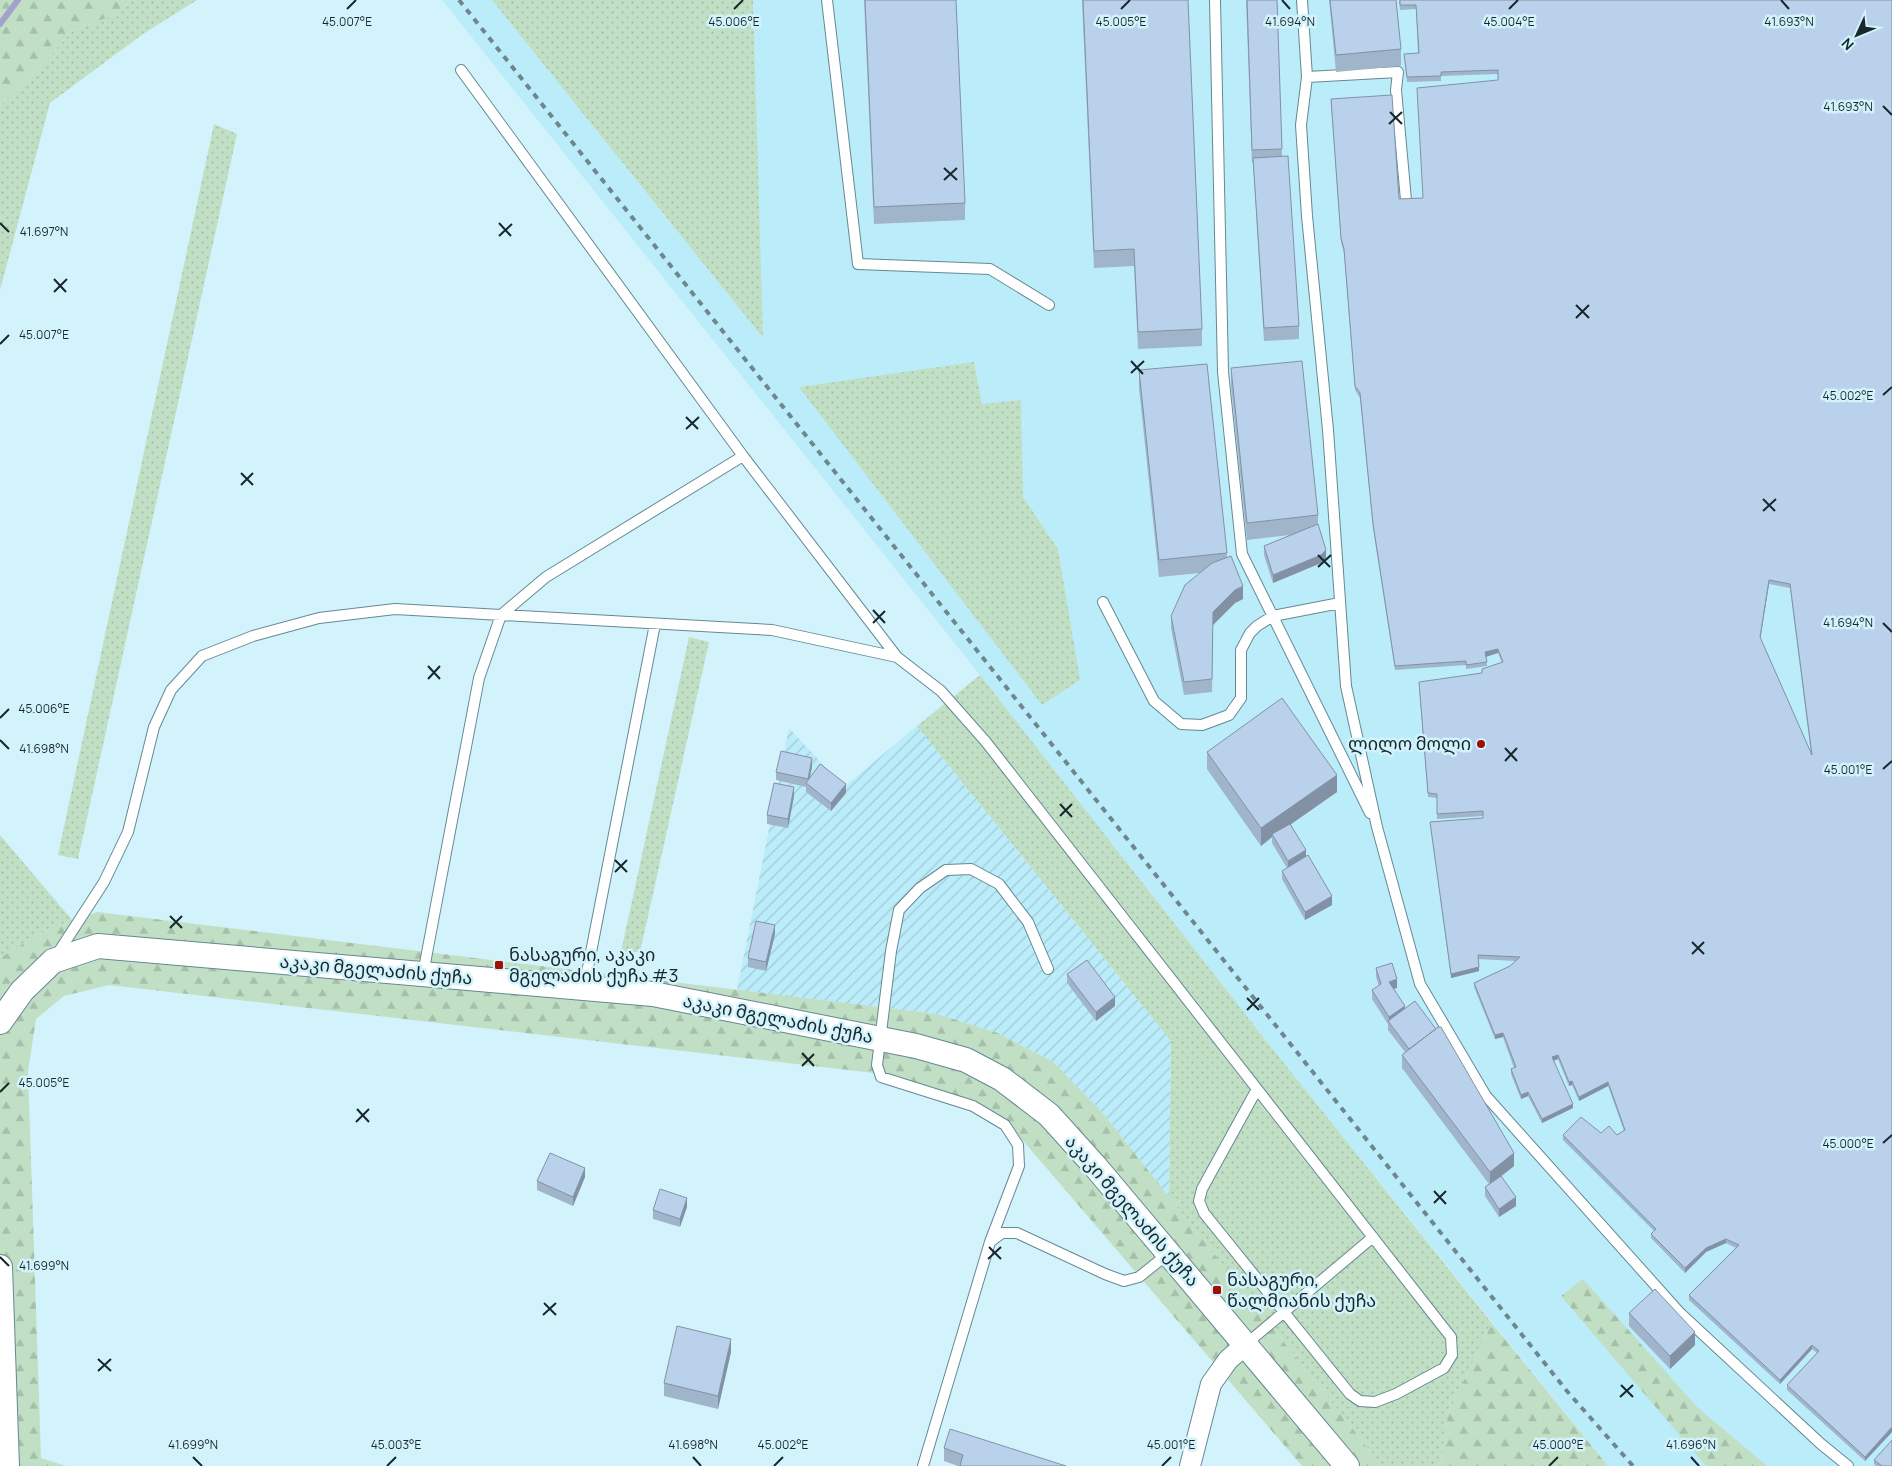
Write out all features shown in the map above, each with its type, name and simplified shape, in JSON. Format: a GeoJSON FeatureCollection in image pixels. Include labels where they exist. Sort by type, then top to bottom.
{"type":"FeatureCollection","features":[{"type":"Feature","properties":{"kind":"street","name":"აკაკი მგელაძის ქუჩა"},"geometry":{"type":"LineString","coordinates":[[0,1022],[22,991],[53,961],[98,946],[653,994],[916,1046],[966,1060],[1002,1079],[1049,1115],[1095,1166],[1347,1466]]}},
{"type":"Feature","properties":{"kind":"street"},"geometry":{"type":"LineString","coordinates":[[0,1267],[7,1466]]}},
{"type":"Feature","properties":{"kind":"street"},"geometry":{"type":"LineString","coordinates":[[1190,1466],[1211,1384],[1228,1360],[1245,1345]]}},
{"type":"Feature","properties":{"kind":"lane"},"geometry":{"type":"LineString","coordinates":[[827,0],[858,264],[990,269],[1049,305]]}},
{"type":"Feature","properties":{"kind":"lane"},"geometry":{"type":"LineString","coordinates":[[1215,0],[1224,372],[1242,554],[1377,828]]}},
{"type":"Feature","properties":{"kind":"lane"},"geometry":{"type":"LineString","coordinates":[[1302,0],[1307,77],[1301,125],[1302,143],[1328,430],[1346,686],[1377,828],[1420,984],[1486,1096],[1680,1313],[1821,1444],[1848,1466]]}},
{"type":"Feature","properties":{"kind":"lane"},"geometry":{"type":"LineString","coordinates":[[461,70],[743,456],[897,657],[941,690],[986,742],[1451,1337],[1452,1355],[1444,1368],[1396,1394],[1375,1402],[1360,1401],[1350,1394],[1204,1214],[1199,1201],[1202,1190],[1257,1089]]}},
{"type":"Feature","properties":{"kind":"lane"},"geometry":{"type":"LineString","coordinates":[[1307,77],[1398,72],[1396,90],[1408,217]]}},
{"type":"Feature","properties":{"kind":"lane"},"geometry":{"type":"LineString","coordinates":[[423,974],[479,678],[501,615],[546,577],[743,456]]}},
{"type":"Feature","properties":{"kind":"lane"},"geometry":{"type":"LineString","coordinates":[[1102,602],[1154,701],[1181,724],[1202,725],[1229,715],[1241,698],[1241,650],[1250,633],[1257,626],[1274,616],[1340,603]]}},
{"type":"Feature","properties":{"kind":"lane"},"geometry":{"type":"LineString","coordinates":[[53,961],[104,882],[128,832],[154,727],[171,690],[202,656],[253,636],[319,618],[395,609],[772,630],[897,657]]}},
{"type":"Feature","properties":{"kind":"lane"},"geometry":{"type":"LineString","coordinates":[[584,988],[655,624]]}},
{"type":"Feature","properties":{"kind":"lane"},"geometry":{"type":"LineString","coordinates":[[923,1466],[990,1242],[1019,1166],[1018,1145],[1005,1125],[973,1106],[881,1077],[877,1065],[891,951],[899,910],[920,888],[946,870],[971,869],[1000,884],[1028,922],[1048,969]]}},
{"type":"Feature","properties":{"kind":"lane"},"geometry":{"type":"LineString","coordinates":[[990,1242],[1002,1233],[1017,1233],[1124,1281],[1139,1277],[1169,1254]]}},
{"type":"Feature","properties":{"kind":"lane"},"geometry":{"type":"LineString","coordinates":[[1245,1345],[1373,1237]]}},
{"type":"Feature","properties":{"kind":"shaded area","name":"ლილო მოლი"},"geometry":{"type":"Polygon","coordinates":[[[442,0],[492,0],[762,337],[753,0],[1892,0],[1892,1466],[1608,1466],[1264,1038],[980,675],[442,0]],[[974,363],[799,387],[1058,549],[1023,497],[1021,401],[982,404],[974,363]]]}},
{"type":"Feature","properties":{"kind":"shaded area"},"geometry":{"type":"Polygon","coordinates":[[[917,726],[1171,1041],[1169,1197],[1102,1112],[1053,1062],[998,1033],[937,1014],[737,990],[789,728],[844,787],[917,726]]]}},
{"type":"Feature","properties":{"kind":"green space"},"geometry":{"type":"Polygon","coordinates":[[[0,0],[132,0],[114,15],[72,31],[30,78],[0,105],[0,0]]]}},
{"type":"Feature","properties":{"kind":"green space"},"geometry":{"type":"Polygon","coordinates":[[[132,0],[197,0],[143,34],[50,103],[0,290],[0,105],[30,78],[72,31],[114,15],[132,0]]]}},
{"type":"Feature","properties":{"kind":"green space"},"geometry":{"type":"Polygon","coordinates":[[[492,0],[753,0],[763,338],[492,0]]]}},
{"type":"Feature","properties":{"kind":"green space"},"geometry":{"type":"Polygon","coordinates":[[[214,124],[237,134],[78,859],[58,855],[214,124]]]}},
{"type":"Feature","properties":{"kind":"green space"},"geometry":{"type":"Polygon","coordinates":[[[974,362],[982,404],[1021,400],[1023,497],[1058,549],[1080,680],[1042,705],[799,387],[974,362]]]}},
{"type":"Feature","properties":{"kind":"green space"},"geometry":{"type":"Polygon","coordinates":[[[689,637],[709,642],[640,952],[621,952],[689,637]]]}},
{"type":"Feature","properties":{"kind":"green space"},"geometry":{"type":"Polygon","coordinates":[[[980,675],[1264,1038],[1492,1323],[1448,1413],[1444,1447],[1439,1466],[1382,1466],[1169,1197],[1171,1041],[917,726],[980,675]]]}},
{"type":"Feature","properties":{"kind":"green space"},"geometry":{"type":"Polygon","coordinates":[[[0,835],[73,921],[37,935],[0,958],[0,835]]]}},
{"type":"Feature","properties":{"kind":"green space"},"geometry":{"type":"Polygon","coordinates":[[[97,912],[937,1014],[998,1033],[1053,1062],[1102,1112],[1382,1466],[1302,1466],[1007,1122],[966,1101],[874,1073],[109,985],[64,996],[36,1019],[28,1071],[41,1458],[66,1466],[0,1466],[0,958],[37,935],[97,912]]]}},
{"type":"Feature","properties":{"kind":"green space"},"geometry":{"type":"Polygon","coordinates":[[[1583,1279],[1697,1407],[1767,1466],[1706,1466],[1561,1296],[1583,1279]]]}},
{"type":"Feature","properties":{"kind":"green space"},"geometry":{"type":"Polygon","coordinates":[[[1492,1323],[1608,1466],[1439,1466],[1444,1447],[1448,1413],[1492,1323]]]}},
{"type":"Feature","properties":{"kind":"building"},"geometry":{"type":"Polygon","coordinates":[[[865,0],[956,0],[965,203],[874,207],[865,0]]]}},
{"type":"Feature","properties":{"kind":"building"},"geometry":{"type":"Polygon","coordinates":[[[1083,0],[1188,0],[1202,329],[1138,332],[1134,249],[1094,251],[1083,0]]]}},
{"type":"Feature","properties":{"kind":"building"},"geometry":{"type":"Polygon","coordinates":[[[1247,0],[1277,0],[1282,149],[1252,150],[1247,0]]]}},
{"type":"Feature","properties":{"kind":"building"},"geometry":{"type":"Polygon","coordinates":[[[1330,0],[1396,0],[1401,49],[1336,55],[1330,0]]]}},
{"type":"Feature","properties":{"kind":"building"},"geometry":{"type":"Polygon","coordinates":[[[1400,0],[1892,0],[1892,1427],[1865,1457],[1787,1385],[1819,1351],[1812,1345],[1780,1380],[1689,1295],[1739,1245],[1726,1239],[1706,1248],[1685,1268],[1651,1234],[1656,1229],[1563,1135],[1581,1117],[1601,1133],[1609,1126],[1617,1135],[1625,1130],[1608,1082],[1579,1097],[1572,1081],[1569,1082],[1558,1055],[1552,1057],[1573,1104],[1542,1119],[1528,1092],[1521,1095],[1511,1069],[1516,1067],[1503,1033],[1495,1035],[1474,983],[1510,966],[1520,957],[1478,955],[1479,967],[1451,974],[1430,822],[1483,818],[1483,811],[1437,814],[1437,794],[1428,793],[1419,682],[1482,673],[1482,669],[1503,662],[1498,649],[1485,652],[1487,662],[1466,665],[1466,661],[1395,666],[1373,524],[1360,393],[1355,386],[1344,249],[1341,238],[1331,99],[1392,95],[1399,199],[1423,198],[1417,88],[1498,80],[1498,70],[1441,72],[1441,76],[1407,77],[1404,54],[1419,53],[1416,5],[1400,5],[1400,0]],[[1769,580],[1760,637],[1812,755],[1790,584],[1769,580]]]}},
{"type":"Feature","properties":{"kind":"building"},"geometry":{"type":"Polygon","coordinates":[[[1288,156],[1299,326],[1264,328],[1253,158],[1288,156]]]}},
{"type":"Feature","properties":{"kind":"building"},"geometry":{"type":"Polygon","coordinates":[[[1302,361],[1318,515],[1247,523],[1231,368],[1302,361]]]}},
{"type":"Feature","properties":{"kind":"building"},"geometry":{"type":"Polygon","coordinates":[[[1207,364],[1227,553],[1159,560],[1139,370],[1207,364]]]}},
{"type":"Feature","properties":{"kind":"building"},"geometry":{"type":"Polygon","coordinates":[[[1318,524],[1326,550],[1321,555],[1273,575],[1264,546],[1318,524]]]}},
{"type":"Feature","properties":{"kind":"building"},"geometry":{"type":"Polygon","coordinates":[[[1231,556],[1243,586],[1235,590],[1213,612],[1212,679],[1184,682],[1171,616],[1185,585],[1212,563],[1231,556]]]}},
{"type":"Feature","properties":{"kind":"building"},"geometry":{"type":"Polygon","coordinates":[[[1282,698],[1337,775],[1261,828],[1207,752],[1282,698]]]}},
{"type":"Feature","properties":{"kind":"building"},"geometry":{"type":"Polygon","coordinates":[[[781,751],[812,758],[808,779],[776,772],[781,751]]]}},
{"type":"Feature","properties":{"kind":"building"},"geometry":{"type":"Polygon","coordinates":[[[820,764],[846,784],[831,803],[806,783],[820,764]]]}},
{"type":"Feature","properties":{"kind":"building"},"geometry":{"type":"Polygon","coordinates":[[[774,783],[794,787],[788,819],[767,815],[774,783]]]}},
{"type":"Feature","properties":{"kind":"building"},"geometry":{"type":"Polygon","coordinates":[[[1290,824],[1306,850],[1288,861],[1272,834],[1290,824]]]}},
{"type":"Feature","properties":{"kind":"building"},"geometry":{"type":"Polygon","coordinates":[[[1308,855],[1332,896],[1305,912],[1282,871],[1308,855]]]}},
{"type":"Feature","properties":{"kind":"building"},"geometry":{"type":"Polygon","coordinates":[[[756,921],[775,925],[766,962],[748,958],[756,921]]]}},
{"type":"Feature","properties":{"kind":"building"},"geometry":{"type":"Polygon","coordinates":[[[1087,960],[1115,997],[1096,1012],[1067,974],[1087,960]]]}},
{"type":"Feature","properties":{"kind":"building"},"geometry":{"type":"Polygon","coordinates":[[[1392,963],[1397,979],[1389,982],[1405,1006],[1389,1017],[1372,990],[1381,984],[1376,968],[1392,963]]]}},
{"type":"Feature","properties":{"kind":"building"},"geometry":{"type":"Polygon","coordinates":[[[1415,1001],[1436,1029],[1409,1049],[1388,1021],[1415,1001]]]}},
{"type":"Feature","properties":{"kind":"building"},"geometry":{"type":"Polygon","coordinates":[[[1438,1027],[1441,1027],[1514,1153],[1490,1172],[1402,1055],[1438,1027]]]}},
{"type":"Feature","properties":{"kind":"building"},"geometry":{"type":"Polygon","coordinates":[[[550,1153],[585,1168],[573,1197],[537,1181],[550,1153]]]}},
{"type":"Feature","properties":{"kind":"building"},"geometry":{"type":"Polygon","coordinates":[[[1501,1176],[1516,1197],[1499,1209],[1485,1187],[1501,1176]]]}},
{"type":"Feature","properties":{"kind":"building"},"geometry":{"type":"Polygon","coordinates":[[[660,1189],[687,1198],[680,1219],[653,1210],[660,1189]]]}},
{"type":"Feature","properties":{"kind":"building"},"geometry":{"type":"Polygon","coordinates":[[[1655,1289],[1695,1332],[1670,1356],[1629,1313],[1655,1289]]]}},
{"type":"Feature","properties":{"kind":"building"},"geometry":{"type":"Polygon","coordinates":[[[677,1326],[731,1339],[718,1396],[664,1383],[677,1326]]]}},
{"type":"Feature","properties":{"kind":"building"},"geometry":{"type":"Polygon","coordinates":[[[950,1429],[1066,1466],[960,1466],[963,1455],[944,1448],[950,1429]]]}},
{"type":"Feature","properties":{"kind":"building"},"geometry":{"type":"Polygon","coordinates":[[[1892,1440],[1892,1466],[1882,1466],[1874,1460],[1892,1440]]]}},
{"type":"Feature","properties":{"kind":"waterway"},"geometry":{"type":"LineString","coordinates":[[0,24],[18,0]]}},
{"type":"Feature","properties":{"kind":"railway"},"geometry":{"type":"LineString","coordinates":[[459,0],[1566,1390],[1633,1466]]}},
{"type":"Feature","properties":{"kind":"place","name":"ლილო მოლი"},"geometry":{"type":"Point","coordinates":[1481,744]}},
{"type":"Feature","properties":{"kind":"place","name":"ნასაგური, აკაკი მგელაძის ქუჩა #3"},"geometry":{"type":"Point","coordinates":[499,965]}},
{"type":"Feature","properties":{"kind":"place","name":"ნასაგური, წალმიანის ქუჩა"},"geometry":{"type":"Point","coordinates":[1217,1290]}}]}
